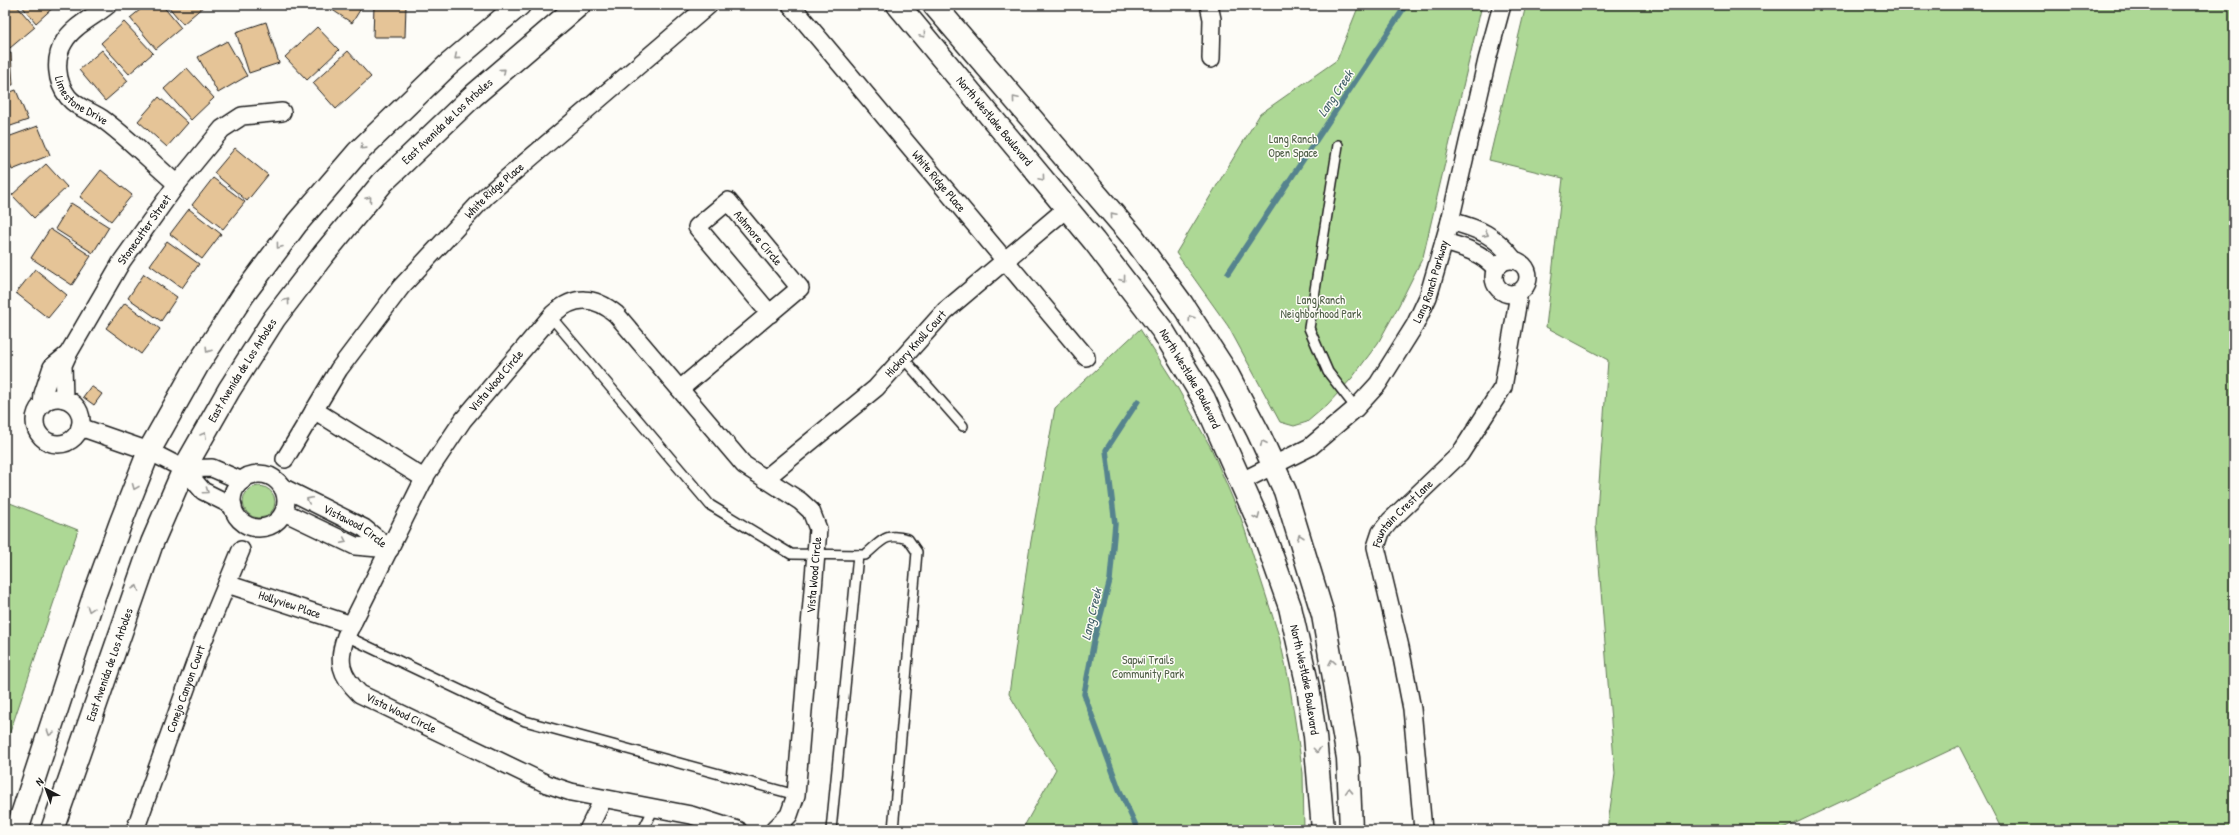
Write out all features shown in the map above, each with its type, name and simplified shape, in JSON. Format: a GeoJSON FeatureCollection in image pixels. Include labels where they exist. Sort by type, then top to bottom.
{"type":"FeatureCollection","features":[{"type":"Feature","properties":{"kind":"main road"},"geometry":{"type":"LineString","coordinates":[[17,830],[94,596],[149,451],[197,366],[244,294],[297,223],[364,147],[447,66],[519,5]]}},
{"type":"Feature","properties":{"kind":"main road","name":"East Avenida de Los Arboles"},"geometry":{"type":"LineString","coordinates":[[52,830],[152,543],[184,468],[229,390],[274,319],[323,255],[383,182],[473,96],[579,5]]}},
{"type":"Feature","properties":{"kind":"main road","name":"North Westlake Boulevard"},"geometry":{"type":"LineString","coordinates":[[898,5],[1067,208],[1163,331],[1204,399],[1226,452],[1242,481],[1264,534],[1290,606],[1310,701],[1315,736],[1323,830]]}},
{"type":"Feature","properties":{"kind":"main road"},"geometry":{"type":"LineString","coordinates":[[934,5],[1133,237],[1182,304],[1228,374],[1285,491],[1323,615],[1348,758],[1351,830]]}},
{"type":"Feature","properties":{"kind":"street","name":"Limestone Drive"},"geometry":{"type":"LineString","coordinates":[[108,5],[73,30],[64,42],[59,55],[57,70],[60,83],[67,96],[79,107],[100,118],[177,184]]}},
{"type":"Feature","properties":{"kind":"street","name":"White Ridge Place"},"geometry":{"type":"LineString","coordinates":[[285,459],[339,369],[401,287],[486,196],[709,5]]}},
{"type":"Feature","properties":{"kind":"street","name":"White Ridge Place"},"geometry":{"type":"LineString","coordinates":[[791,5],[1006,259],[1086,357]]}},
{"type":"Feature","properties":{"kind":"street"},"geometry":{"type":"LineString","coordinates":[[1209,5],[1212,20],[1211,59]]}},
{"type":"Feature","properties":{"kind":"street","name":"Lang Ranch Parkway"},"geometry":{"type":"LineString","coordinates":[[1242,481],[1310,447],[1356,408],[1378,384],[1415,325],[1428,297],[1450,220],[1487,60],[1502,5]]}},
{"type":"Feature","properties":{"kind":"street","name":"Stonecutter Street"},"geometry":{"type":"LineString","coordinates":[[64,399],[63,365],[68,354],[122,261],[177,184],[222,129],[242,116],[282,112]]}},
{"type":"Feature","properties":{"kind":"street","name":"Ashmore Circle"},"geometry":{"type":"LineString","coordinates":[[680,389],[770,314],[800,288],[728,201],[697,227],[770,314]]}},
{"type":"Feature","properties":{"kind":"street","name":"Hickory Knoll Court"},"geometry":{"type":"LineString","coordinates":[[765,479],[876,388],[945,311],[1067,208]]}},
{"type":"Feature","properties":{"kind":"street"},"geometry":{"type":"LineString","coordinates":[[1450,220],[1470,226],[1496,239],[1514,260],[1523,266],[1527,276],[1524,286],[1516,292],[1510,293],[1500,290],[1494,280],[1496,269],[1503,261],[1514,260]]}},
{"type":"Feature","properties":{"kind":"street"},"geometry":{"type":"LineString","coordinates":[[1444,242],[1462,247],[1481,256],[1496,269]]}},
{"type":"Feature","properties":{"kind":"street","name":"Fountain Crest Lane"},"geometry":{"type":"LineString","coordinates":[[1423,830],[1412,709],[1400,647],[1376,547],[1381,532],[1390,521],[1460,454],[1503,387],[1518,300],[1516,292]]}},
{"type":"Feature","properties":{"kind":"street","name":"Vista Wood Circle"},"geometry":{"type":"LineString","coordinates":[[738,830],[691,815],[603,799],[571,792],[547,784],[360,694],[348,682],[342,670],[341,650],[349,630],[425,479],[463,420],[551,317],[563,305],[576,300],[591,300],[606,305],[616,314],[744,465],[800,501],[811,511],[818,529],[796,795],[789,815],[774,830]]}},
{"type":"Feature","properties":{"kind":"street"},"geometry":{"type":"LineString","coordinates":[[42,405],[49,400],[64,399],[70,402],[79,413],[80,427],[72,439],[65,443],[50,442],[44,439],[36,426],[36,418],[42,405],[43,394],[52,367],[68,354]]}},
{"type":"Feature","properties":{"kind":"street"},"geometry":{"type":"LineString","coordinates":[[314,410],[425,479]]}},
{"type":"Feature","properties":{"kind":"street"},"geometry":{"type":"LineString","coordinates":[[80,427],[149,451],[184,468],[203,491],[233,506]]}},
{"type":"Feature","properties":{"kind":"street"},"geometry":{"type":"LineString","coordinates":[[184,468],[212,468],[242,481],[234,493],[233,506],[241,521],[256,528],[273,524],[284,512],[286,497],[282,487]]}},
{"type":"Feature","properties":{"kind":"street","name":"Vistawood Circle"},"geometry":{"type":"LineString","coordinates":[[242,481],[249,476],[265,475],[273,479],[282,487],[364,528],[390,549]]}},
{"type":"Feature","properties":{"kind":"street","name":"Vistawood Circle"},"geometry":{"type":"LineString","coordinates":[[284,512],[355,546],[390,549]]}},
{"type":"Feature","properties":{"kind":"street","name":"Conejo Canyon Court"},"geometry":{"type":"LineString","coordinates":[[135,830],[202,644],[241,550]]}},
{"type":"Feature","properties":{"kind":"street","name":"Hollyview Place"},"geometry":{"type":"LineString","coordinates":[[227,584],[349,630]]}},
{"type":"Feature","properties":{"kind":"street"},"geometry":{"type":"LineString","coordinates":[[588,830],[603,799]]}},
{"type":"Feature","properties":{"kind":"lane"},"geometry":{"type":"LineString","coordinates":[[1338,145],[1309,328],[1328,372],[1356,408]]}},
{"type":"Feature","properties":{"kind":"lane"},"geometry":{"type":"LineString","coordinates":[[551,317],[710,505],[792,554],[865,555],[887,538],[895,535],[908,539],[917,552],[893,830]]}},
{"type":"Feature","properties":{"kind":"lane"},"geometry":{"type":"LineString","coordinates":[[904,358],[963,426]]}},
{"type":"Feature","properties":{"kind":"lane"},"geometry":{"type":"LineString","coordinates":[[831,830],[858,555]]}},
{"type":"Feature","properties":{"kind":"lane"},"geometry":{"type":"LineString","coordinates":[[349,630],[525,722],[796,795]]}},
{"type":"Feature","properties":{"kind":"lane"},"geometry":{"type":"LineString","coordinates":[[643,830],[654,808]]}},
{"type":"Feature","properties":{"kind":"green space","name":"Lang Ranch Neighborhood Park"},"geometry":{"type":"Polygon","coordinates":[[[1359,5],[1482,5],[1423,257],[1378,343],[1352,378],[1327,405],[1307,422],[1294,426],[1280,422],[1228,326],[1176,253],[1260,114],[1337,60],[1359,5]]]}},
{"type":"Feature","properties":{"kind":"green space"},"geometry":{"type":"Polygon","coordinates":[[[1526,5],[2234,5],[2234,830],[2002,830],[1959,746],[1781,830],[1607,830],[1615,774],[1596,525],[1608,360],[1546,327],[1563,178],[1489,160],[1526,5]]]}},
{"type":"Feature","properties":{"kind":"green space","name":"Sapwi Trails Community Park"},"geometry":{"type":"Polygon","coordinates":[[[1140,329],[1177,387],[1211,448],[1241,518],[1279,636],[1289,681],[1303,773],[1304,830],[1022,830],[1056,769],[1036,740],[1009,694],[1029,552],[1055,408],[1140,329]]]}},
{"type":"Feature","properties":{"kind":"green space"},"geometry":{"type":"Polygon","coordinates":[[[256,486],[262,486],[272,493],[275,502],[274,508],[268,515],[262,518],[256,518],[246,511],[243,505],[243,499],[250,489],[256,486]]]}},
{"type":"Feature","properties":{"kind":"green space"},"geometry":{"type":"Polygon","coordinates":[[[5,501],[78,530],[5,747],[5,501]]]}},
{"type":"Feature","properties":{"kind":"building"},"geometry":{"type":"Polygon","coordinates":[[[5,5],[16,5],[35,27],[10,48],[5,42],[5,5]]]}},
{"type":"Feature","properties":{"kind":"building"},"geometry":{"type":"Polygon","coordinates":[[[21,5],[56,5],[36,23],[21,5]]]}},
{"type":"Feature","properties":{"kind":"building"},"geometry":{"type":"Polygon","coordinates":[[[146,5],[162,5],[181,28],[156,49],[130,18],[146,5]]]}},
{"type":"Feature","properties":{"kind":"building"},"geometry":{"type":"Polygon","coordinates":[[[167,5],[205,5],[183,24],[167,5]]]}},
{"type":"Feature","properties":{"kind":"building"},"geometry":{"type":"Polygon","coordinates":[[[325,5],[363,5],[352,23],[325,5]]]}},
{"type":"Feature","properties":{"kind":"building"},"geometry":{"type":"Polygon","coordinates":[[[374,5],[406,5],[405,37],[373,37],[374,5]]]}},
{"type":"Feature","properties":{"kind":"building"},"geometry":{"type":"Polygon","coordinates":[[[124,22],[153,53],[129,74],[101,43],[124,22]]]}},
{"type":"Feature","properties":{"kind":"building"},"geometry":{"type":"Polygon","coordinates":[[[266,22],[279,63],[249,73],[236,32],[266,22]]]}},
{"type":"Feature","properties":{"kind":"building"},"geometry":{"type":"Polygon","coordinates":[[[317,27],[339,50],[307,80],[285,57],[317,27]]]}},
{"type":"Feature","properties":{"kind":"building"},"geometry":{"type":"Polygon","coordinates":[[[227,41],[247,76],[218,93],[198,57],[227,41]]]}},
{"type":"Feature","properties":{"kind":"building"},"geometry":{"type":"Polygon","coordinates":[[[102,50],[128,81],[105,101],[79,70],[102,50]]]}},
{"type":"Feature","properties":{"kind":"building"},"geometry":{"type":"Polygon","coordinates":[[[348,51],[371,77],[336,109],[313,83],[348,51]]]}},
{"type":"Feature","properties":{"kind":"building"},"geometry":{"type":"Polygon","coordinates":[[[11,53],[13,85],[5,85],[5,54],[11,53]]]}},
{"type":"Feature","properties":{"kind":"building"},"geometry":{"type":"Polygon","coordinates":[[[187,68],[214,98],[191,120],[164,89],[187,68]]]}},
{"type":"Feature","properties":{"kind":"building"},"geometry":{"type":"Polygon","coordinates":[[[16,90],[28,120],[5,128],[5,94],[16,90]]]}},
{"type":"Feature","properties":{"kind":"building"},"geometry":{"type":"Polygon","coordinates":[[[159,97],[188,123],[167,147],[138,121],[159,97]]]}},
{"type":"Feature","properties":{"kind":"building"},"geometry":{"type":"Polygon","coordinates":[[[38,126],[50,155],[12,170],[5,151],[5,138],[38,126]]]}},
{"type":"Feature","properties":{"kind":"building"},"geometry":{"type":"Polygon","coordinates":[[[235,148],[268,175],[247,201],[214,173],[235,148]]]}},
{"type":"Feature","properties":{"kind":"building"},"geometry":{"type":"Polygon","coordinates":[[[46,164],[67,187],[34,218],[12,195],[46,164]]]}},
{"type":"Feature","properties":{"kind":"building"},"geometry":{"type":"Polygon","coordinates":[[[101,170],[132,195],[111,221],[80,197],[101,170]]]}},
{"type":"Feature","properties":{"kind":"building"},"geometry":{"type":"Polygon","coordinates":[[[213,178],[245,202],[223,229],[192,205],[213,178]]]}},
{"type":"Feature","properties":{"kind":"building"},"geometry":{"type":"Polygon","coordinates":[[[71,203],[109,227],[93,253],[55,229],[71,203]]]}},
{"type":"Feature","properties":{"kind":"building"},"geometry":{"type":"Polygon","coordinates":[[[189,209],[221,234],[202,259],[170,234],[189,209]]]}},
{"type":"Feature","properties":{"kind":"building"},"geometry":{"type":"Polygon","coordinates":[[[50,229],[91,256],[72,285],[31,258],[50,229]]]}},
{"type":"Feature","properties":{"kind":"building"},"geometry":{"type":"Polygon","coordinates":[[[167,241],[199,264],[182,288],[150,265],[167,241]]]}},
{"type":"Feature","properties":{"kind":"building"},"geometry":{"type":"Polygon","coordinates":[[[35,269],[67,295],[48,318],[16,293],[35,269]]]}},
{"type":"Feature","properties":{"kind":"building"},"geometry":{"type":"Polygon","coordinates":[[[144,274],[177,297],[161,321],[128,298],[144,274]]]}},
{"type":"Feature","properties":{"kind":"building"},"geometry":{"type":"Polygon","coordinates":[[[125,303],[160,329],[141,354],[106,328],[125,303]]]}},
{"type":"Feature","properties":{"kind":"building"},"geometry":{"type":"Polygon","coordinates":[[[91,386],[102,394],[94,405],[83,397],[91,386]]]}},
{"type":"Feature","properties":{"kind":"waterway","name":"Lang Creek"},"geometry":{"type":"LineString","coordinates":[[1228,273],[1406,5]]}},
{"type":"Feature","properties":{"kind":"waterway","name":"Lang Creek"},"geometry":{"type":"LineString","coordinates":[[1138,401],[1106,450],[1115,524],[1110,580],[1094,641],[1084,694],[1119,789],[1138,830]]}},
{"type":"Feature","properties":{"kind":"park label","name":"Lang Ranch Open Space"},"geometry":{"type":"Point","coordinates":[1293,146]}}]}
